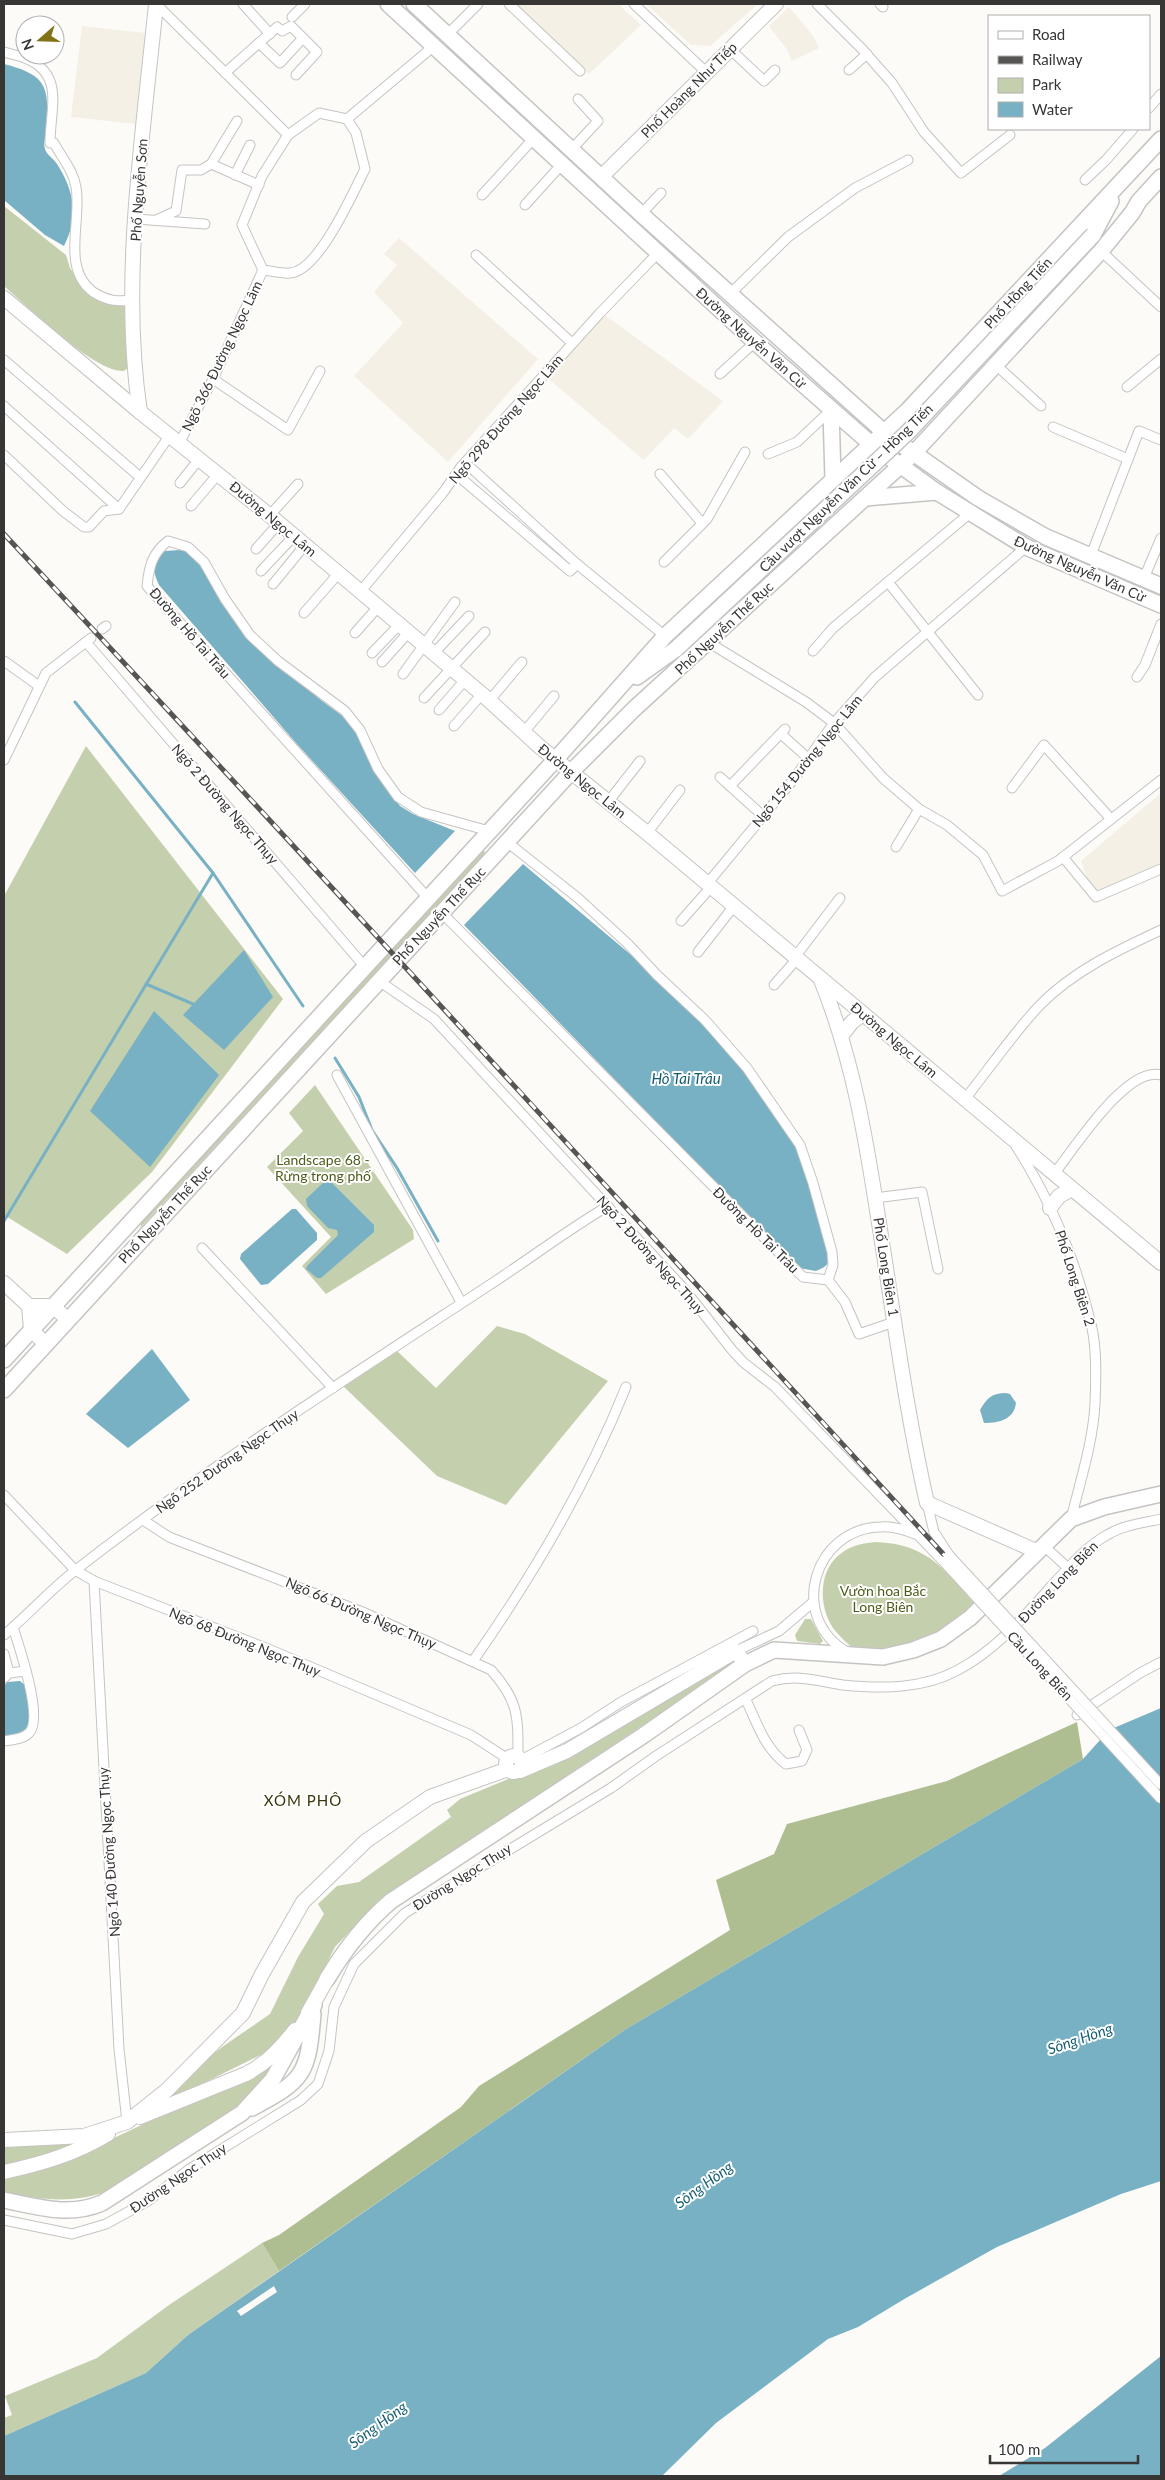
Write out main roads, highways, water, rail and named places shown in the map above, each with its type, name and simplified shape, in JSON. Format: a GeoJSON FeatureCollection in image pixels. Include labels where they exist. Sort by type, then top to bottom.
{"type":"FeatureCollection","features":[{"type":"Feature","properties":{"kind":"main road","name":"Phố Nguyễn Sơn"},"geometry":{"type":"LineString","coordinates":[[140,412],[135,377],[133,300],[136,219],[156,4]]}},
{"type":"Feature","properties":{"kind":"main road","name":"Đường Nguyễn Văn Cừ"},"geometry":{"type":"LineString","coordinates":[[388,4],[755,342],[871,444],[969,514],[1026,548],[1161,605]]}},
{"type":"Feature","properties":{"kind":"main road","name":"Đường Nguyễn Văn Cừ"},"geometry":{"type":"LineString","coordinates":[[414,4],[641,214],[885,432],[913,454],[978,498],[1046,537],[1161,586]]}},
{"type":"Feature","properties":{"kind":"main road","name":"Phố Hoàng Như Tiếp"},"geometry":{"type":"LineString","coordinates":[[602,176],[776,4]]}},
{"type":"Feature","properties":{"kind":"main road","name":"Phố Hồng Tiến"},"geometry":{"type":"LineString","coordinates":[[871,444],[952,365],[1161,139]]}},
{"type":"Feature","properties":{"kind":"main road"},"geometry":{"type":"LineString","coordinates":[[900,466],[1101,251],[1161,177]]}},
{"type":"Feature","properties":{"kind":"main road"},"geometry":{"type":"LineString","coordinates":[[1093,235],[1120,183]]}},
{"type":"Feature","properties":{"kind":"main road"},"geometry":{"type":"LineString","coordinates":[[1093,235],[1143,198]]}},
{"type":"Feature","properties":{"kind":"main road","name":"Cầu vượt Nguyễn Văn Cừ – Hồng Tiến"},"geometry":{"type":"LineString","coordinates":[[676,649],[908,432],[1093,235]]}},
{"type":"Feature","properties":{"kind":"main road","name":"Đường Ngọc Lâm"},"geometry":{"type":"LineString","coordinates":[[4,298],[140,412],[275,519],[571,772],[647,833],[1161,1263]]}},
{"type":"Feature","properties":{"kind":"main road"},"geometry":{"type":"LineString","coordinates":[[117,392],[131,390],[135,377]]}},
{"type":"Feature","properties":{"kind":"main road"},"geometry":{"type":"LineString","coordinates":[[831,410],[833,480]]}},
{"type":"Feature","properties":{"kind":"main road","name":"Phố Nguyễn Thế Rục"},"geometry":{"type":"LineString","coordinates":[[4,1360],[556,759],[665,636],[871,444]]}},
{"type":"Feature","properties":{"kind":"main road","name":"Phố Nguyễn Thế Rục"},"geometry":{"type":"LineString","coordinates":[[4,1390],[571,772],[634,709],[900,466]]}},
{"type":"Feature","properties":{"kind":"main road"},"geometry":{"type":"LineString","coordinates":[[865,498],[937,492]]}},
{"type":"Feature","properties":{"kind":"main road"},"geometry":{"type":"LineString","coordinates":[[616,692],[676,649]]}},
{"type":"Feature","properties":{"kind":"main road"},"geometry":{"type":"LineString","coordinates":[[634,709],[676,649]]}},
{"type":"Feature","properties":{"kind":"main road","name":"Phố Long Biên 1"},"geometry":{"type":"LineString","coordinates":[[820,978],[842,1035],[865,1135],[912,1438],[927,1503],[1039,1548]]}},
{"type":"Feature","properties":{"kind":"main road"},"geometry":{"type":"LineString","coordinates":[[842,1035],[852,1022],[864,1014]]}},
{"type":"Feature","properties":{"kind":"main road"},"geometry":{"type":"LineString","coordinates":[[1050,1208],[1059,1196],[1072,1189]]}},
{"type":"Feature","properties":{"kind":"main road"},"geometry":{"type":"LineString","coordinates":[[4,1283],[29,1306],[53,1306],[68,1320]]}},
{"type":"Feature","properties":{"kind":"main road"},"geometry":{"type":"LineString","coordinates":[[29,1306],[31,1330],[46,1344]]}},
{"type":"Feature","properties":{"kind":"main road"},"geometry":{"type":"LineString","coordinates":[[1039,1548],[1071,1519],[1104,1507],[1161,1494]]}},
{"type":"Feature","properties":{"kind":"main road","name":"Đường Ngọc Thụy"},"geometry":{"type":"LineString","coordinates":[[242,2113],[273,2079],[327,1979],[352,1940],[368,1921],[391,1901],[644,1735],[746,1664],[774,1650],[883,1657],[913,1650],[941,1639],[970,1618],[1039,1548]]}},
{"type":"Feature","properties":{"kind":"main road"},"geometry":{"type":"LineString","coordinates":[[4,2172],[51,2161],[74,2152],[127,2122],[167,2090],[243,2012],[262,1974],[303,1902],[366,1841],[430,1797],[515,1763],[567,1751],[736,1651],[746,1664]]}},
{"type":"Feature","properties":{"kind":"main road"},"geometry":{"type":"LineString","coordinates":[[4,2140],[84,2136],[127,2122],[246,2074],[262,2065],[275,2054],[314,2005]]}},
{"type":"Feature","properties":{"kind":"main road","name":"Đường Ngọc Thụy"},"geometry":{"type":"LineString","coordinates":[[4,2200],[63,2211],[90,2208],[102,2203],[242,2113],[281,2093],[303,2072],[311,2038],[314,2005]]}},
{"type":"Feature","properties":{"kind":"water"},"geometry":{"type":"Polygon","coordinates":[[[4,64],[18,68],[37,78],[43,85],[46,93],[47,115],[44,147],[63,174],[73,204],[72,225],[64,246],[45,235],[4,200],[4,64]]]}},
{"type":"Feature","properties":{"kind":"water"},"geometry":{"type":"Polygon","coordinates":[[[165,551],[185,551],[198,562],[256,644],[322,701],[352,723],[391,794],[400,806],[413,814],[455,831],[415,873],[296,743],[159,585],[154,571],[156,562],[165,551]]]}},
{"type":"Feature","properties":{"kind":"water","name":"Hồ Tai Trâu"},"geometry":{"type":"Polygon","coordinates":[[[523,864],[643,965],[736,1059],[795,1143],[799,1152],[822,1222],[828,1254],[828,1262],[825,1267],[816,1271],[799,1268],[464,925],[523,864]]]}},
{"type":"Feature","properties":{"kind":"water"},"geometry":{"type":"Polygon","coordinates":[[[244,950],[273,997],[224,1050],[183,1015],[244,950]]]}},
{"type":"Feature","properties":{"kind":"water"},"geometry":{"type":"Polygon","coordinates":[[[154,1011],[219,1075],[150,1167],[90,1111],[154,1011]]]}},
{"type":"Feature","properties":{"kind":"water"},"geometry":{"type":"Polygon","coordinates":[[[325,1181],[330,1181],[374,1225],[374,1232],[321,1278],[317,1278],[306,1269],[307,1266],[338,1235],[337,1230],[328,1228],[307,1206],[306,1199],[325,1181]]]}},
{"type":"Feature","properties":{"kind":"water"},"geometry":{"type":"Polygon","coordinates":[[[292,1209],[296,1209],[317,1233],[317,1240],[268,1284],[261,1285],[240,1259],[241,1254],[292,1209]]]}},
{"type":"Feature","properties":{"kind":"water"},"geometry":{"type":"Polygon","coordinates":[[[152,1349],[190,1400],[128,1448],[86,1414],[152,1349]]]}},
{"type":"Feature","properties":{"kind":"water"},"geometry":{"type":"Polygon","coordinates":[[[1010,1394],[1016,1403],[1012,1413],[1001,1421],[984,1423],[980,1410],[985,1402],[993,1395],[1010,1394]]]}},
{"type":"Feature","properties":{"kind":"water"},"geometry":{"type":"Polygon","coordinates":[[[20,1681],[25,1685],[29,1723],[23,1732],[4,1736],[4,1686],[7,1682],[20,1681]]]}},
{"type":"Feature","properties":{"kind":"water","name":"Sông Hồng"},"geometry":{"type":"Polygon","coordinates":[[[1161,1708],[1161,2181],[1121,2194],[997,2247],[858,2327],[828,2339],[716,2423],[662,2476],[4,2476],[4,2436],[146,2373],[188,2335],[626,2029],[1083,1759],[1109,1730],[1161,1708]]]}},
{"type":"Feature","properties":{"kind":"water"},"geometry":{"type":"Polygon","coordinates":[[[1161,2356],[1161,2476],[999,2476],[1045,2448],[1161,2356]]]}},
{"type":"Feature","properties":{"kind":"waterway"},"geometry":{"type":"LineString","coordinates":[[75,702],[213,873],[303,1006]]}},
{"type":"Feature","properties":{"kind":"waterway"},"geometry":{"type":"LineString","coordinates":[[4,1221],[213,873]]}},
{"type":"Feature","properties":{"kind":"waterway"},"geometry":{"type":"LineString","coordinates":[[146,984],[193,1004]]}},
{"type":"Feature","properties":{"kind":"waterway"},"geometry":{"type":"LineString","coordinates":[[335,1058],[359,1097],[372,1130],[397,1168],[438,1241]]}},
{"type":"Feature","properties":{"kind":"railway"},"geometry":{"type":"LineString","coordinates":[[4,534],[150,690],[1161,1791]]}},
{"type":"Feature","properties":{"kind":"district","name":"XÓM PHÔ"},"geometry":{"type":"Point","coordinates":[303,1801]}},
{"type":"Feature","properties":{"kind":"park label","name":"Landscape 68 - Rừng trong phố"},"geometry":{"type":"Point","coordinates":[323,1168]}},
{"type":"Feature","properties":{"kind":"park label","name":"Vườn hoa Bắc Long Biên"},"geometry":{"type":"Point","coordinates":[883,1599]}}]}
